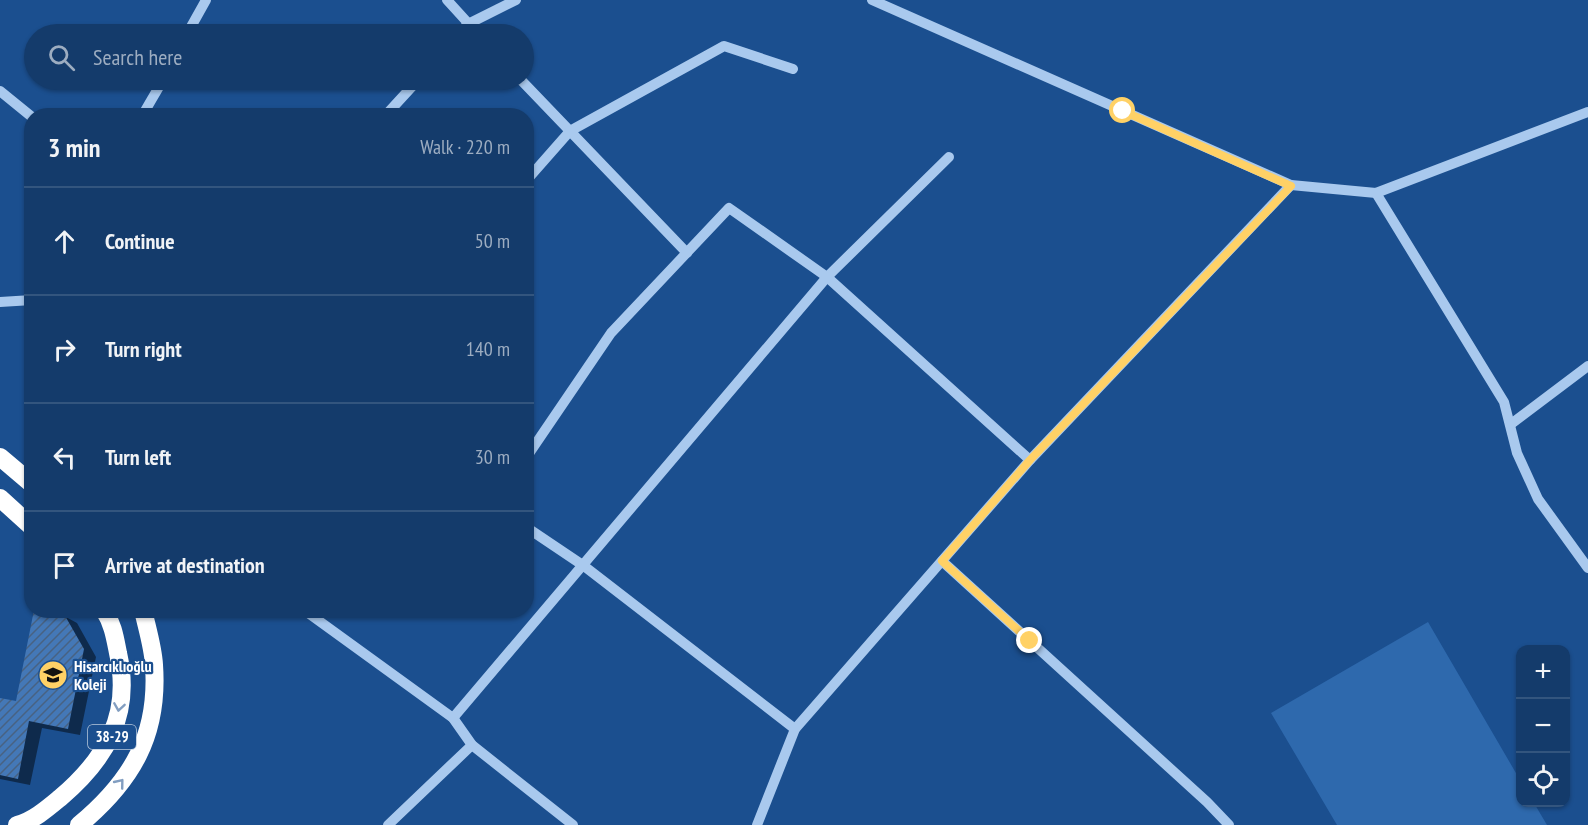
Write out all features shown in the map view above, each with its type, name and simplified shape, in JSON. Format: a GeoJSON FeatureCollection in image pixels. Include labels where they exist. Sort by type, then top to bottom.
{"type":"FeatureCollection","features":[{"type":"Feature","properties":{"kind":"highway"},"geometry":{"type":"LineString","coordinates":[[0,457],[24,473]]}},
{"type":"Feature","properties":{"kind":"highway"},"geometry":{"type":"LineString","coordinates":[[0,498],[24,520]]}},
{"type":"Feature","properties":{"kind":"highway","name":"38-29"},"geometry":{"type":"LineString","coordinates":[[18,825],[49,808],[69,790],[96,763],[111,741],[121,707],[121,667],[110,618]]}},
{"type":"Feature","properties":{"kind":"highway","name":"38-29"},"geometry":{"type":"LineString","coordinates":[[79,825],[121,783],[141,755],[154,712],[154,664],[145,618]]}},
{"type":"Feature","properties":{"kind":"street"},"geometry":{"type":"LineString","coordinates":[[193,24],[206,0]]}},
{"type":"Feature","properties":{"kind":"street"},"geometry":{"type":"LineString","coordinates":[[447,0],[468,24],[516,0]]}},
{"type":"Feature","properties":{"kind":"street"},"geometry":{"type":"LineString","coordinates":[[872,0],[1291,186],[1376,193],[1588,112]]}},
{"type":"Feature","properties":{"kind":"street"},"geometry":{"type":"LineString","coordinates":[[534,172],[570,131],[724,46],[793,69]]}},
{"type":"Feature","properties":{"kind":"street"},"geometry":{"type":"LineString","coordinates":[[0,90],[24,110]]}},
{"type":"Feature","properties":{"kind":"street"},"geometry":{"type":"LineString","coordinates":[[147,108],[157,90]]}},
{"type":"Feature","properties":{"kind":"street"},"geometry":{"type":"LineString","coordinates":[[392,108],[409,90]]}},
{"type":"Feature","properties":{"kind":"street"},"geometry":{"type":"LineString","coordinates":[[531,90],[687,253]]}},
{"type":"Feature","properties":{"kind":"street"},"geometry":{"type":"LineString","coordinates":[[453,718],[827,277],[949,157]]}},
{"type":"Feature","properties":{"kind":"street"},"geometry":{"type":"LineString","coordinates":[[757,825],[795,729],[1030,460],[1291,186]]}},
{"type":"Feature","properties":{"kind":"street"},"geometry":{"type":"LineString","coordinates":[[1376,193],[1504,402],[1517,453],[1530,485],[1588,568]]}},
{"type":"Feature","properties":{"kind":"street"},"geometry":{"type":"LineString","coordinates":[[534,446],[611,333],[729,208],[827,277],[1030,460]]}},
{"type":"Feature","properties":{"kind":"street"},"geometry":{"type":"LineString","coordinates":[[0,302],[24,300]]}},
{"type":"Feature","properties":{"kind":"street"},"geometry":{"type":"LineString","coordinates":[[1510,424],[1588,366]]}},
{"type":"Feature","properties":{"kind":"street"},"geometry":{"type":"LineString","coordinates":[[534,532],[584,566],[795,729]]}},
{"type":"Feature","properties":{"kind":"street"},"geometry":{"type":"LineString","coordinates":[[942,561],[1207,802],[1229,825]]}},
{"type":"Feature","properties":{"kind":"street"},"geometry":{"type":"LineString","coordinates":[[315,618],[453,718],[472,745],[573,825]]}},
{"type":"Feature","properties":{"kind":"street"},"geometry":{"type":"LineString","coordinates":[[388,825],[472,745]]}},
{"type":"Feature","properties":{"kind":"shaded area"},"geometry":{"type":"Polygon","coordinates":[[[1428,622],[1516,773],[1516,807],[1536,807],[1547,825],[1337,825],[1271,713],[1428,622]]]}},
{"type":"Feature","properties":{"kind":"building"},"geometry":{"type":"Polygon","coordinates":[[[32,618],[66,618],[84,649],[68,729],[29,721],[18,779],[0,775],[0,698],[16,701],[32,618]]]}},
{"type":"Feature","properties":{"kind":"place","name":"Hisarcıklıoğlu Koleji"},"geometry":{"type":"Point","coordinates":[53,675]}},
{"type":"Feature","properties":{"kind":"route"},"geometry":{"type":"LineString","coordinates":[[1030,641],[942,561],[1030,460],[1291,186],[1123,111]]}}]}
